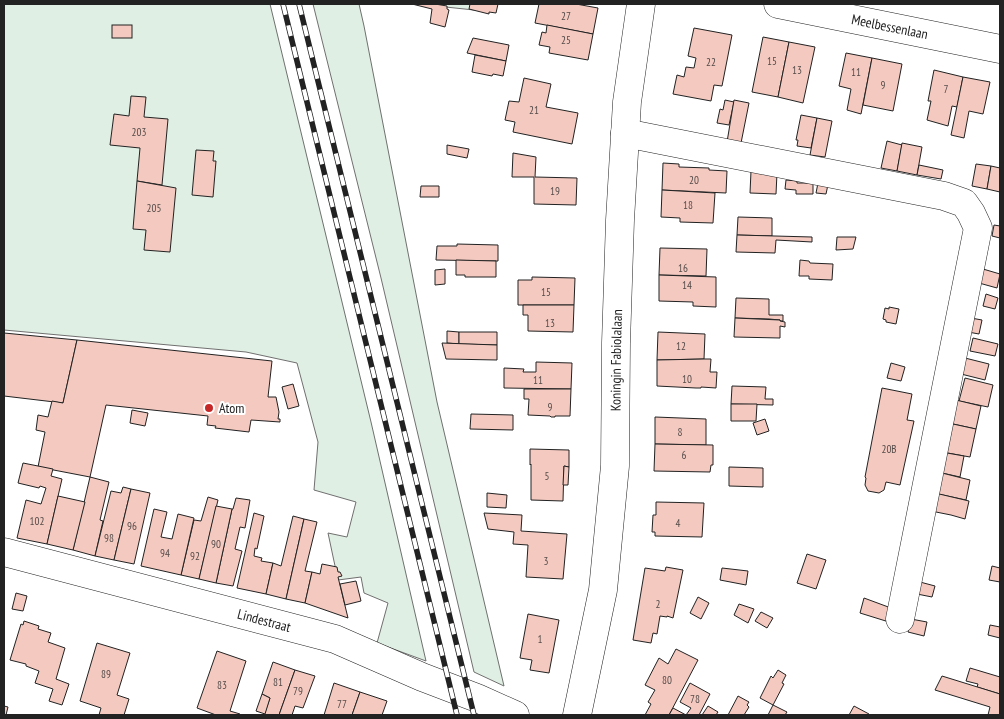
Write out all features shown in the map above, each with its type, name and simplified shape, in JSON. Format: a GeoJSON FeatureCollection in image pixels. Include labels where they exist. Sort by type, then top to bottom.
{"type":"FeatureCollection","features":[{"type":"Feature","properties":{"kind":"street","name":"Koningin Fabiolalaan"},"geometry":{"type":"LineString","coordinates":[[578,715],[603,590],[615,466],[616,343],[626,102],[641,4]]}},
{"type":"Feature","properties":{"kind":"street","name":"Meelbessenlaan"},"geometry":{"type":"LineString","coordinates":[[778,4],[1000,49]]}},
{"type":"Feature","properties":{"kind":"street"},"geometry":{"type":"LineString","coordinates":[[625,133],[944,196],[964,203],[971,213],[978,228],[900,619]]}},
{"type":"Feature","properties":{"kind":"street","name":"Lindestraat"},"geometry":{"type":"LineString","coordinates":[[4,552],[334,639],[515,715]]}},
{"type":"Feature","properties":{"kind":"green space"},"geometry":{"type":"Polygon","coordinates":[[[4,4],[270,4],[371,422],[426,661],[377,643],[388,603],[364,593],[361,577],[338,580],[328,533],[347,537],[356,502],[314,490],[318,442],[297,363],[246,352],[4,330],[4,4]]]}},
{"type":"Feature","properties":{"kind":"green space"},"geometry":{"type":"Polygon","coordinates":[[[313,4],[359,4],[437,402],[504,686],[474,672],[381,278],[313,4]]]}},
{"type":"Feature","properties":{"kind":"green space"},"geometry":{"type":"Polygon","coordinates":[[[417,4],[475,4],[474,10],[417,4]]]}},
{"type":"Feature","properties":{"kind":"building"},"geometry":{"type":"Polygon","coordinates":[[[412,4],[447,6],[449,10],[445,27],[430,23],[432,9],[412,4]]]}},
{"type":"Feature","properties":{"kind":"building"},"geometry":{"type":"Polygon","coordinates":[[[470,4],[498,4],[496,13],[489,12],[489,14],[469,9],[470,4]]]}},
{"type":"Feature","properties":{"kind":"building"},"geometry":{"type":"Polygon","coordinates":[[[539,4],[576,4],[598,8],[593,34],[535,23],[539,4]]]}},
{"type":"Feature","properties":{"kind":"building"},"geometry":{"type":"Polygon","coordinates":[[[112,25],[132,25],[132,38],[112,38],[112,25]]]}},
{"type":"Feature","properties":{"kind":"building"},"geometry":{"type":"Polygon","coordinates":[[[547,25],[593,34],[588,60],[549,53],[550,47],[539,45],[542,32],[546,33],[547,25]]]}},
{"type":"Feature","properties":{"kind":"building"},"geometry":{"type":"Polygon","coordinates":[[[694,28],[732,35],[722,86],[714,85],[711,101],[673,94],[677,75],[684,77],[686,67],[694,68],[696,58],[688,56],[694,28]]]}},
{"type":"Feature","properties":{"kind":"building"},"geometry":{"type":"Polygon","coordinates":[[[763,37],[789,42],[778,97],[752,92],[763,37]]]}},
{"type":"Feature","properties":{"kind":"building"},"geometry":{"type":"Polygon","coordinates":[[[473,38],[509,45],[506,61],[467,53],[473,38]]]}},
{"type":"Feature","properties":{"kind":"building"},"geometry":{"type":"Polygon","coordinates":[[[789,42],[815,47],[803,103],[778,97],[789,42]]]}},
{"type":"Feature","properties":{"kind":"building"},"geometry":{"type":"Polygon","coordinates":[[[846,53],[872,58],[861,114],[847,110],[851,89],[839,86],[846,53]]]}},
{"type":"Feature","properties":{"kind":"building"},"geometry":{"type":"Polygon","coordinates":[[[475,55],[506,61],[503,76],[472,72],[475,55]]]}},
{"type":"Feature","properties":{"kind":"building"},"geometry":{"type":"Polygon","coordinates":[[[872,58],[902,64],[893,111],[863,105],[872,58]]]}},
{"type":"Feature","properties":{"kind":"building"},"geometry":{"type":"Polygon","coordinates":[[[934,70],[963,77],[957,107],[952,106],[948,126],[927,120],[931,101],[928,101],[934,70]]]}},
{"type":"Feature","properties":{"kind":"building"},"geometry":{"type":"Polygon","coordinates":[[[963,77],[990,82],[983,114],[969,111],[964,138],[951,135],[963,77]]]}},
{"type":"Feature","properties":{"kind":"building"},"geometry":{"type":"Polygon","coordinates":[[[524,78],[551,84],[546,107],[578,113],[572,144],[513,132],[515,122],[505,120],[509,101],[519,102],[524,78]]]}},
{"type":"Feature","properties":{"kind":"building"},"geometry":{"type":"Polygon","coordinates":[[[131,96],[146,97],[144,117],[168,119],[162,185],[137,181],[140,148],[110,145],[114,114],[129,116],[131,96]]]}},
{"type":"Feature","properties":{"kind":"building"},"geometry":{"type":"Polygon","coordinates":[[[725,100],[734,102],[729,125],[717,123],[720,109],[723,110],[725,100]]]}},
{"type":"Feature","properties":{"kind":"building"},"geometry":{"type":"Polygon","coordinates":[[[734,100],[749,103],[741,143],[727,142],[734,100]]]}},
{"type":"Feature","properties":{"kind":"building"},"geometry":{"type":"Polygon","coordinates":[[[801,115],[817,118],[811,148],[797,146],[798,140],[796,140],[801,115]]]}},
{"type":"Feature","properties":{"kind":"building"},"geometry":{"type":"Polygon","coordinates":[[[817,118],[832,121],[825,157],[810,155],[817,118]]]}},
{"type":"Feature","properties":{"kind":"building"},"geometry":{"type":"Polygon","coordinates":[[[887,141],[902,145],[897,171],[881,168],[887,141]]]}},
{"type":"Feature","properties":{"kind":"building"},"geometry":{"type":"Polygon","coordinates":[[[902,143],[922,147],[917,175],[897,171],[902,143]]]}},
{"type":"Feature","properties":{"kind":"building"},"geometry":{"type":"Polygon","coordinates":[[[447,145],[469,149],[467,158],[447,154],[447,145]]]}},
{"type":"Feature","properties":{"kind":"building"},"geometry":{"type":"Polygon","coordinates":[[[196,150],[214,151],[213,161],[216,161],[213,197],[192,195],[196,150]]]}},
{"type":"Feature","properties":{"kind":"building"},"geometry":{"type":"Polygon","coordinates":[[[513,153],[536,157],[535,177],[577,178],[576,205],[534,204],[534,177],[512,177],[513,153]]]}},
{"type":"Feature","properties":{"kind":"building"},"geometry":{"type":"Polygon","coordinates":[[[663,163],[679,164],[679,167],[727,171],[726,193],[662,190],[663,163]]]}},
{"type":"Feature","properties":{"kind":"building"},"geometry":{"type":"Polygon","coordinates":[[[976,164],[991,166],[987,189],[972,186],[976,164]]]}},
{"type":"Feature","properties":{"kind":"building"},"geometry":{"type":"Polygon","coordinates":[[[919,165],[943,170],[941,179],[917,175],[919,165]]]}},
{"type":"Feature","properties":{"kind":"building"},"geometry":{"type":"Polygon","coordinates":[[[991,166],[1000,168],[1000,192],[987,189],[991,166]]]}},
{"type":"Feature","properties":{"kind":"building"},"geometry":{"type":"Polygon","coordinates":[[[751,171],[777,173],[776,194],[750,193],[751,171]]]}},
{"type":"Feature","properties":{"kind":"building"},"geometry":{"type":"Polygon","coordinates":[[[819,178],[829,180],[826,194],[816,193],[819,178]]]}},
{"type":"Feature","properties":{"kind":"building"},"geometry":{"type":"Polygon","coordinates":[[[786,180],[797,181],[797,183],[813,183],[813,194],[796,194],[796,190],[785,189],[786,180]]]}},
{"type":"Feature","properties":{"kind":"building"},"geometry":{"type":"Polygon","coordinates":[[[137,181],[176,188],[170,252],[144,250],[146,230],[133,229],[137,181]]]}},
{"type":"Feature","properties":{"kind":"building"},"geometry":{"type":"Polygon","coordinates":[[[421,186],[439,186],[439,197],[420,197],[421,186]]]}},
{"type":"Feature","properties":{"kind":"building"},"geometry":{"type":"Polygon","coordinates":[[[662,190],[715,193],[713,223],[680,222],[680,218],[661,217],[662,190]]]}},
{"type":"Feature","properties":{"kind":"building"},"geometry":{"type":"Polygon","coordinates":[[[738,217],[772,218],[772,236],[737,235],[738,217]]]}},
{"type":"Feature","properties":{"kind":"building"},"geometry":{"type":"Polygon","coordinates":[[[994,225],[1000,226],[1000,238],[992,236],[994,225]]]}},
{"type":"Feature","properties":{"kind":"building"},"geometry":{"type":"Polygon","coordinates":[[[737,235],[812,237],[812,242],[776,240],[775,253],[736,252],[737,235]]]}},
{"type":"Feature","properties":{"kind":"building"},"geometry":{"type":"Polygon","coordinates":[[[837,237],[856,237],[853,249],[836,250],[837,237]]]}},
{"type":"Feature","properties":{"kind":"building"},"geometry":{"type":"Polygon","coordinates":[[[457,244],[498,245],[498,261],[436,260],[437,246],[457,246],[457,244]]]}},
{"type":"Feature","properties":{"kind":"building"},"geometry":{"type":"Polygon","coordinates":[[[660,248],[707,249],[706,276],[659,275],[660,248]]]}},
{"type":"Feature","properties":{"kind":"building"},"geometry":{"type":"Polygon","coordinates":[[[456,260],[496,261],[496,277],[465,277],[465,275],[456,275],[456,260]]]}},
{"type":"Feature","properties":{"kind":"building"},"geometry":{"type":"Polygon","coordinates":[[[800,260],[809,261],[810,263],[833,264],[832,280],[809,279],[809,276],[799,276],[800,260]]]}},
{"type":"Feature","properties":{"kind":"building"},"geometry":{"type":"Polygon","coordinates":[[[445,269],[445,284],[435,285],[435,270],[445,269]]]}},
{"type":"Feature","properties":{"kind":"building"},"geometry":{"type":"Polygon","coordinates":[[[983,269],[1000,274],[997,288],[979,283],[983,269]]]}},
{"type":"Feature","properties":{"kind":"building"},"geometry":{"type":"Polygon","coordinates":[[[659,275],[716,277],[716,307],[693,306],[693,302],[659,301],[659,275]]]}},
{"type":"Feature","properties":{"kind":"building"},"geometry":{"type":"Polygon","coordinates":[[[532,277],[575,278],[574,305],[518,305],[518,280],[532,280],[532,277]]]}},
{"type":"Feature","properties":{"kind":"building"},"geometry":{"type":"Polygon","coordinates":[[[986,294],[998,298],[995,309],[983,306],[986,294]]]}},
{"type":"Feature","properties":{"kind":"building"},"geometry":{"type":"Polygon","coordinates":[[[736,298],[769,299],[769,315],[783,315],[783,321],[735,318],[736,298]]]}},
{"type":"Feature","properties":{"kind":"building"},"geometry":{"type":"Polygon","coordinates":[[[523,305],[574,305],[573,332],[528,331],[528,315],[523,315],[523,305]]]}},
{"type":"Feature","properties":{"kind":"building"},"geometry":{"type":"Polygon","coordinates":[[[889,307],[899,309],[896,324],[886,322],[883,319],[885,308],[889,309],[889,307]]]}},
{"type":"Feature","properties":{"kind":"building"},"geometry":{"type":"Polygon","coordinates":[[[735,318],[780,320],[785,322],[785,327],[780,326],[780,338],[734,337],[735,318]]]}},
{"type":"Feature","properties":{"kind":"building"},"geometry":{"type":"Polygon","coordinates":[[[971,318],[982,320],[979,334],[968,332],[971,318]]]}},
{"type":"Feature","properties":{"kind":"building"},"geometry":{"type":"Polygon","coordinates":[[[447,331],[459,332],[459,344],[447,343],[447,331]]]}},
{"type":"Feature","properties":{"kind":"building"},"geometry":{"type":"Polygon","coordinates":[[[459,332],[497,332],[497,345],[459,344],[459,332]]]}},
{"type":"Feature","properties":{"kind":"building"},"geometry":{"type":"Polygon","coordinates":[[[658,332],[705,334],[704,359],[657,360],[658,332]]]}},
{"type":"Feature","properties":{"kind":"building"},"geometry":{"type":"Polygon","coordinates":[[[4,333],[77,340],[63,403],[4,396],[4,333]]]}},
{"type":"Feature","properties":{"kind":"building"},"geometry":{"type":"Polygon","coordinates":[[[973,338],[998,344],[995,356],[970,351],[973,338]]]}},
{"type":"Feature","properties":{"kind":"building","name":"Atom"},"geometry":{"type":"Polygon","coordinates":[[[77,340],[272,361],[268,397],[276,397],[279,412],[278,419],[280,419],[280,422],[251,420],[249,432],[215,428],[216,426],[207,425],[208,416],[106,405],[90,477],[38,467],[45,432],[36,430],[38,415],[48,417],[52,401],[63,403],[77,340]]]}},
{"type":"Feature","properties":{"kind":"building"},"geometry":{"type":"Polygon","coordinates":[[[442,343],[497,345],[497,360],[446,359],[442,343]]]}},
{"type":"Feature","properties":{"kind":"building"},"geometry":{"type":"Polygon","coordinates":[[[965,358],[989,364],[985,380],[961,374],[965,358]]]}},
{"type":"Feature","properties":{"kind":"building"},"geometry":{"type":"Polygon","coordinates":[[[711,359],[710,372],[717,372],[716,388],[657,386],[657,360],[711,359]]]}},
{"type":"Feature","properties":{"kind":"building"},"geometry":{"type":"Polygon","coordinates":[[[536,362],[572,363],[571,389],[504,388],[504,368],[524,369],[523,372],[536,372],[536,362]]]}},
{"type":"Feature","properties":{"kind":"building"},"geometry":{"type":"Polygon","coordinates":[[[891,363],[905,367],[901,381],[887,378],[891,363]]]}},
{"type":"Feature","properties":{"kind":"building"},"geometry":{"type":"Polygon","coordinates":[[[965,378],[993,385],[988,407],[959,401],[965,378]]]}},
{"type":"Feature","properties":{"kind":"building"},"geometry":{"type":"Polygon","coordinates":[[[293,384],[299,406],[288,409],[282,387],[293,384]]]}},
{"type":"Feature","properties":{"kind":"building"},"geometry":{"type":"Polygon","coordinates":[[[732,386],[766,387],[765,399],[773,399],[773,405],[731,404],[732,386]]]}},
{"type":"Feature","properties":{"kind":"building"},"geometry":{"type":"Polygon","coordinates":[[[882,388],[912,394],[907,420],[914,421],[900,485],[886,482],[884,490],[879,493],[868,491],[865,485],[865,477],[882,388]]]}},
{"type":"Feature","properties":{"kind":"building"},"geometry":{"type":"Polygon","coordinates":[[[524,389],[571,389],[570,416],[528,415],[529,399],[524,399],[524,389]]]}},
{"type":"Feature","properties":{"kind":"building"},"geometry":{"type":"Polygon","coordinates":[[[956,400],[981,406],[976,429],[953,424],[956,400]]]}},
{"type":"Feature","properties":{"kind":"building"},"geometry":{"type":"Polygon","coordinates":[[[731,404],[757,404],[756,421],[731,421],[731,404]]]}},
{"type":"Feature","properties":{"kind":"building"},"geometry":{"type":"Polygon","coordinates":[[[132,410],[148,413],[145,426],[130,423],[132,410]]]}},
{"type":"Feature","properties":{"kind":"building"},"geometry":{"type":"Polygon","coordinates":[[[471,414],[513,415],[513,430],[470,429],[471,414]]]}},
{"type":"Feature","properties":{"kind":"building"},"geometry":{"type":"Polygon","coordinates":[[[655,417],[706,419],[706,445],[655,444],[655,417]]]}},
{"type":"Feature","properties":{"kind":"building"},"geometry":{"type":"Polygon","coordinates":[[[765,419],[769,431],[757,435],[753,423],[765,419]]]}},
{"type":"Feature","properties":{"kind":"building"},"geometry":{"type":"Polygon","coordinates":[[[953,424],[976,429],[970,457],[942,452],[953,424]]]}},
{"type":"Feature","properties":{"kind":"building"},"geometry":{"type":"Polygon","coordinates":[[[655,444],[713,445],[713,465],[711,465],[710,472],[654,471],[655,444]]]}},
{"type":"Feature","properties":{"kind":"building"},"geometry":{"type":"Polygon","coordinates":[[[530,449],[569,450],[569,467],[564,466],[563,501],[531,500],[530,449]]]}},
{"type":"Feature","properties":{"kind":"building"},"geometry":{"type":"Polygon","coordinates":[[[947,453],[964,456],[960,477],[942,473],[947,453]]]}},
{"type":"Feature","properties":{"kind":"building"},"geometry":{"type":"Polygon","coordinates":[[[23,463],[53,469],[51,476],[62,479],[47,544],[17,538],[26,500],[41,504],[46,488],[18,483],[23,463]]]}},
{"type":"Feature","properties":{"kind":"building"},"geometry":{"type":"Polygon","coordinates":[[[564,466],[569,467],[568,485],[563,485],[564,466]]]}},
{"type":"Feature","properties":{"kind":"building"},"geometry":{"type":"Polygon","coordinates":[[[729,467],[763,468],[763,487],[729,486],[729,467]]]}},
{"type":"Feature","properties":{"kind":"building"},"geometry":{"type":"Polygon","coordinates":[[[942,473],[970,480],[966,500],[938,494],[942,473]]]}},
{"type":"Feature","properties":{"kind":"building"},"geometry":{"type":"Polygon","coordinates":[[[90,477],[109,482],[100,520],[103,521],[95,556],[73,550],[90,477]]]}},
{"type":"Feature","properties":{"kind":"building"},"geometry":{"type":"Polygon","coordinates":[[[123,487],[131,489],[114,560],[95,556],[111,491],[121,493],[123,487]]]}},
{"type":"Feature","properties":{"kind":"building"},"geometry":{"type":"Polygon","coordinates":[[[131,489],[150,493],[134,564],[114,560],[131,489]]]}},
{"type":"Feature","properties":{"kind":"building"},"geometry":{"type":"Polygon","coordinates":[[[487,493],[507,495],[506,508],[487,507],[487,493]]]}},
{"type":"Feature","properties":{"kind":"building"},"geometry":{"type":"Polygon","coordinates":[[[935,493],[969,501],[965,519],[931,511],[935,493]]]}},
{"type":"Feature","properties":{"kind":"building"},"geometry":{"type":"Polygon","coordinates":[[[58,496],[85,502],[73,550],[47,544],[58,496]]]}},
{"type":"Feature","properties":{"kind":"building"},"geometry":{"type":"Polygon","coordinates":[[[208,497],[218,500],[199,579],[181,575],[194,520],[201,521],[208,497]]]}},
{"type":"Feature","properties":{"kind":"building"},"geometry":{"type":"Polygon","coordinates":[[[236,498],[250,500],[245,528],[240,527],[235,549],[242,551],[233,586],[216,583],[236,498]]]}},
{"type":"Feature","properties":{"kind":"building"},"geometry":{"type":"Polygon","coordinates":[[[656,502],[704,503],[702,537],[655,536],[655,532],[652,532],[653,515],[656,515],[656,502]]]}},
{"type":"Feature","properties":{"kind":"building"},"geometry":{"type":"Polygon","coordinates":[[[216,506],[232,509],[216,583],[199,579],[216,506]]]}},
{"type":"Feature","properties":{"kind":"building"},"geometry":{"type":"Polygon","coordinates":[[[154,509],[167,512],[161,537],[172,539],[178,514],[194,518],[181,575],[141,566],[154,509]]]}},
{"type":"Feature","properties":{"kind":"building"},"geometry":{"type":"Polygon","coordinates":[[[254,513],[264,516],[254,556],[262,558],[261,561],[273,563],[266,594],[237,588],[254,513]]]}},
{"type":"Feature","properties":{"kind":"building"},"geometry":{"type":"Polygon","coordinates":[[[484,513],[522,515],[521,531],[567,534],[563,579],[526,577],[528,545],[513,544],[514,532],[488,529],[484,513]]]}},
{"type":"Feature","properties":{"kind":"building"},"geometry":{"type":"Polygon","coordinates":[[[293,516],[304,519],[286,599],[266,594],[273,563],[281,566],[293,516]]]}},
{"type":"Feature","properties":{"kind":"building"},"geometry":{"type":"Polygon","coordinates":[[[304,519],[317,522],[305,571],[312,572],[305,603],[286,599],[304,519]]]}},
{"type":"Feature","properties":{"kind":"building"},"geometry":{"type":"Polygon","coordinates":[[[807,554],[826,560],[816,589],[797,583],[807,554]]]}},
{"type":"Feature","properties":{"kind":"building"},"geometry":{"type":"Polygon","coordinates":[[[322,564],[337,567],[338,572],[342,576],[338,577],[348,618],[305,603],[312,572],[320,574],[322,564]]]}},
{"type":"Feature","properties":{"kind":"building"},"geometry":{"type":"Polygon","coordinates":[[[992,566],[1000,568],[1000,582],[989,580],[992,566]]]}},
{"type":"Feature","properties":{"kind":"building"},"geometry":{"type":"Polygon","coordinates":[[[666,567],[683,570],[673,618],[660,616],[657,634],[653,633],[651,643],[633,640],[645,568],[665,571],[666,567]]]}},
{"type":"Feature","properties":{"kind":"building"},"geometry":{"type":"Polygon","coordinates":[[[722,568],[748,571],[746,585],[720,580],[722,568]]]}},
{"type":"Feature","properties":{"kind":"building"},"geometry":{"type":"Polygon","coordinates":[[[356,581],[361,601],[345,605],[340,584],[356,581]]]}},
{"type":"Feature","properties":{"kind":"building"},"geometry":{"type":"Polygon","coordinates":[[[920,582],[935,586],[932,597],[917,594],[920,582]]]}},
{"type":"Feature","properties":{"kind":"building"},"geometry":{"type":"Polygon","coordinates":[[[16,593],[27,596],[23,611],[12,609],[16,593]]]}},
{"type":"Feature","properties":{"kind":"building"},"geometry":{"type":"Polygon","coordinates":[[[698,597],[709,603],[701,619],[690,613],[698,597]]]}},
{"type":"Feature","properties":{"kind":"building"},"geometry":{"type":"Polygon","coordinates":[[[864,598],[891,608],[889,622],[860,613],[864,598]]]}},
{"type":"Feature","properties":{"kind":"building"},"geometry":{"type":"Polygon","coordinates":[[[739,604],[754,609],[748,623],[734,615],[739,604]]]}},
{"type":"Feature","properties":{"kind":"building"},"geometry":{"type":"Polygon","coordinates":[[[761,612],[773,618],[767,628],[755,621],[761,612]]]}},
{"type":"Feature","properties":{"kind":"building"},"geometry":{"type":"Polygon","coordinates":[[[528,614],[559,620],[549,673],[530,670],[532,660],[520,658],[528,614]]]}},
{"type":"Feature","properties":{"kind":"building"},"geometry":{"type":"Polygon","coordinates":[[[911,619],[927,622],[924,636],[908,632],[911,619]]]}},
{"type":"Feature","properties":{"kind":"building"},"geometry":{"type":"Polygon","coordinates":[[[24,621],[39,626],[38,629],[51,633],[48,642],[65,648],[56,679],[69,684],[62,705],[49,701],[53,689],[35,683],[39,671],[26,666],[26,664],[10,660],[21,624],[23,625],[24,621]]]}},
{"type":"Feature","properties":{"kind":"building"},"geometry":{"type":"Polygon","coordinates":[[[990,625],[1000,627],[1000,638],[988,635],[990,625]]]}},
{"type":"Feature","properties":{"kind":"building"},"geometry":{"type":"Polygon","coordinates":[[[97,643],[130,653],[117,695],[129,699],[124,715],[99,715],[101,708],[80,701],[97,643]]]}},
{"type":"Feature","properties":{"kind":"building"},"geometry":{"type":"Polygon","coordinates":[[[676,649],[698,660],[669,715],[645,715],[651,704],[648,702],[655,690],[645,685],[659,658],[668,664],[676,649]]]}},
{"type":"Feature","properties":{"kind":"building"},"geometry":{"type":"Polygon","coordinates":[[[217,651],[246,661],[230,711],[240,715],[216,715],[197,708],[217,651]]]}},
{"type":"Feature","properties":{"kind":"building"},"geometry":{"type":"Polygon","coordinates":[[[273,662],[295,670],[279,715],[264,715],[270,698],[262,694],[273,662]]]}},
{"type":"Feature","properties":{"kind":"building"},"geometry":{"type":"Polygon","coordinates":[[[970,668],[1000,677],[1000,694],[977,687],[978,684],[966,681],[970,668]]]}},
{"type":"Feature","properties":{"kind":"building"},"geometry":{"type":"Polygon","coordinates":[[[295,670],[315,676],[303,708],[295,706],[292,715],[279,715],[295,670]]]}},
{"type":"Feature","properties":{"kind":"building"},"geometry":{"type":"Polygon","coordinates":[[[778,670],[786,675],[782,683],[784,684],[773,705],[760,698],[771,676],[773,678],[778,670]]]}},
{"type":"Feature","properties":{"kind":"building"},"geometry":{"type":"Polygon","coordinates":[[[942,676],[1000,694],[1000,715],[988,715],[990,707],[935,690],[942,676]]]}},
{"type":"Feature","properties":{"kind":"building"},"geometry":{"type":"Polygon","coordinates":[[[334,683],[360,692],[352,715],[324,715],[334,683]]]}},
{"type":"Feature","properties":{"kind":"building"},"geometry":{"type":"Polygon","coordinates":[[[690,683],[710,694],[699,715],[686,715],[691,708],[680,702],[690,683]]]}},
{"type":"Feature","properties":{"kind":"building"},"geometry":{"type":"Polygon","coordinates":[[[360,692],[387,701],[382,715],[352,715],[360,692]]]}},
{"type":"Feature","properties":{"kind":"building"},"geometry":{"type":"Polygon","coordinates":[[[262,694],[270,698],[265,714],[256,711],[262,694]]]}},
{"type":"Feature","properties":{"kind":"building"},"geometry":{"type":"Polygon","coordinates":[[[738,696],[749,702],[747,705],[749,707],[744,715],[728,715],[738,696]]]}},
{"type":"Feature","properties":{"kind":"building"},"geometry":{"type":"Polygon","coordinates":[[[773,705],[787,712],[785,715],[768,715],[773,705]]]}},
{"type":"Feature","properties":{"kind":"building"},"geometry":{"type":"Polygon","coordinates":[[[4,706],[8,707],[6,715],[4,715],[4,706]]]}},
{"type":"Feature","properties":{"kind":"building"},"geometry":{"type":"Polygon","coordinates":[[[708,706],[718,712],[716,715],[702,715],[708,706]]]}},
{"type":"Feature","properties":{"kind":"building"},"geometry":{"type":"Polygon","coordinates":[[[854,706],[869,714],[849,715],[854,706]]]}},
{"type":"Feature","properties":{"kind":"building"},"geometry":{"type":"Polygon","coordinates":[[[673,708],[686,715],[669,715],[673,708]]]}},
{"type":"Feature","properties":{"kind":"railway"},"geometry":{"type":"LineString","coordinates":[[283,4],[457,715]]}},
{"type":"Feature","properties":{"kind":"railway"},"geometry":{"type":"LineString","coordinates":[[299,4],[474,715]]}},
{"type":"Feature","properties":{"kind":"place","name":"Atom"},"geometry":{"type":"Point","coordinates":[209,408]}}]}
